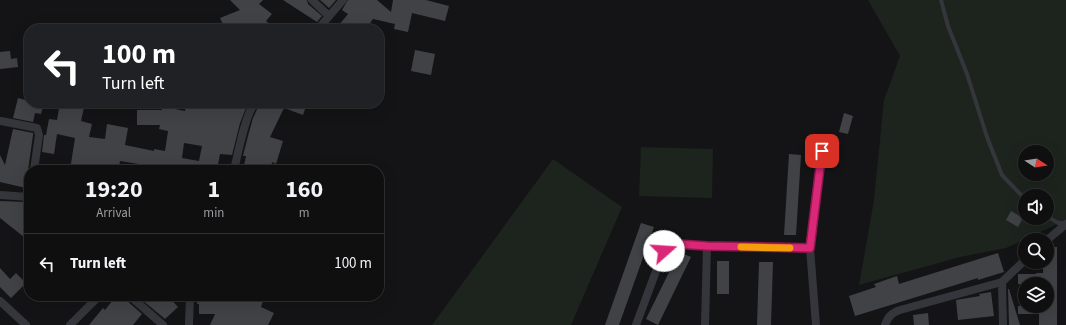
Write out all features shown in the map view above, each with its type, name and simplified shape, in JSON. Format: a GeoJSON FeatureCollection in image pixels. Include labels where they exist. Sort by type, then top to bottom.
{"type":"FeatureCollection","features":[{"type":"Feature","properties":{"kind":"street"},"geometry":{"type":"LineString","coordinates":[[312,0],[329,16]]}},
{"type":"Feature","properties":{"kind":"street"},"geometry":{"type":"LineString","coordinates":[[322,24],[343,0]]}},
{"type":"Feature","properties":{"kind":"street"},"geometry":{"type":"LineString","coordinates":[[235,165],[251,108]]}},
{"type":"Feature","properties":{"kind":"street"},"geometry":{"type":"LineString","coordinates":[[1,121],[36,128],[39,135],[35,165]]}},
{"type":"Feature","properties":{"kind":"street"},"geometry":{"type":"LineString","coordinates":[[816,325],[810,248],[822,151]]}},
{"type":"Feature","properties":{"kind":"street"},"geometry":{"type":"LineString","coordinates":[[0,195],[24,197]]}},
{"type":"Feature","properties":{"kind":"street"},"geometry":{"type":"LineString","coordinates":[[1054,234],[1066,224]]}},
{"type":"Feature","properties":{"kind":"street"},"geometry":{"type":"LineString","coordinates":[[636,325],[662,255],[668,247],[677,244],[810,248]]}},
{"type":"Feature","properties":{"kind":"street"},"geometry":{"type":"LineString","coordinates":[[705,325],[707,246]]}},
{"type":"Feature","properties":{"kind":"street"},"geometry":{"type":"LineString","coordinates":[[885,325],[892,313],[1002,282],[1018,267]]}},
{"type":"Feature","properties":{"kind":"street"},"geometry":{"type":"LineString","coordinates":[[1002,282],[1003,325]]}},
{"type":"Feature","properties":{"kind":"street"},"geometry":{"type":"LineString","coordinates":[[0,301],[26,325]]}},
{"type":"Feature","properties":{"kind":"street"},"geometry":{"type":"LineString","coordinates":[[70,325],[94,301]]}},
{"type":"Feature","properties":{"kind":"street"},"geometry":{"type":"LineString","coordinates":[[136,301],[163,325]]}},
{"type":"Feature","properties":{"kind":"street"},"geometry":{"type":"LineString","coordinates":[[189,325],[190,301]]}},
{"type":"Feature","properties":{"kind":"lane"},"geometry":{"type":"LineString","coordinates":[[942,0],[948,26],[1002,175],[1018,192]]}},
{"type":"Feature","properties":{"kind":"lane"},"geometry":{"type":"LineString","coordinates":[[1054,220],[1058,223],[1066,224]]}},
{"type":"Feature","properties":{"kind":"shaded area"},"geometry":{"type":"Polygon","coordinates":[[[868,0],[1066,0],[1066,220],[1038,233],[1018,233],[1018,242],[1006,248],[960,257],[859,285],[874,200],[884,100],[900,56],[868,0]]]}},
{"type":"Feature","properties":{"kind":"shaded area"},"geometry":{"type":"Polygon","coordinates":[[[641,147],[713,149],[712,198],[639,196],[641,147]]]}},
{"type":"Feature","properties":{"kind":"shaded area"},"geometry":{"type":"Polygon","coordinates":[[[553,159],[622,207],[571,325],[432,325],[553,159]]]}},
{"type":"Feature","properties":{"kind":"building"},"geometry":{"type":"Polygon","coordinates":[[[230,0],[263,0],[259,4],[272,14],[266,21],[270,24],[223,24],[220,18],[240,10],[230,0]]]}},
{"type":"Feature","properties":{"kind":"building"},"geometry":{"type":"Polygon","coordinates":[[[283,0],[307,0],[308,4],[322,16],[317,22],[283,0]]]}},
{"type":"Feature","properties":{"kind":"building"},"geometry":{"type":"Polygon","coordinates":[[[320,0],[336,0],[329,8],[320,0]]]}},
{"type":"Feature","properties":{"kind":"building"},"geometry":{"type":"Polygon","coordinates":[[[348,0],[377,0],[391,12],[393,0],[426,0],[449,6],[445,21],[412,13],[408,32],[394,29],[395,24],[373,19],[370,24],[340,24],[348,14],[342,10],[348,0]]]}},
{"type":"Feature","properties":{"kind":"building"},"geometry":{"type":"Polygon","coordinates":[[[415,50],[435,54],[431,75],[411,71],[415,50]]]}},
{"type":"Feature","properties":{"kind":"building"},"geometry":{"type":"Polygon","coordinates":[[[10,51],[11,59],[17,58],[18,67],[0,69],[0,52],[10,51]]]}},
{"type":"Feature","properties":{"kind":"building"},"geometry":{"type":"Polygon","coordinates":[[[18,98],[24,100],[24,108],[42,108],[41,114],[35,113],[33,122],[13,118],[18,98]]]}},
{"type":"Feature","properties":{"kind":"building"},"geometry":{"type":"Polygon","coordinates":[[[59,108],[84,108],[81,121],[92,124],[89,137],[105,139],[107,124],[128,128],[125,145],[154,151],[154,149],[165,151],[168,131],[159,129],[160,125],[137,125],[137,110],[162,110],[162,108],[170,108],[185,111],[186,108],[246,108],[240,123],[232,155],[220,154],[218,165],[145,165],[120,161],[119,165],[71,165],[75,138],[57,134],[54,154],[42,152],[44,135],[46,135],[49,119],[57,120],[59,108]],[[184,143],[182,158],[199,161],[202,146],[184,143]]]}},
{"type":"Feature","properties":{"kind":"building"},"geometry":{"type":"Polygon","coordinates":[[[258,108],[284,108],[270,137],[283,141],[276,164],[272,162],[272,165],[244,165],[246,156],[243,156],[253,118],[258,108]]]}},
{"type":"Feature","properties":{"kind":"building"},"geometry":{"type":"Polygon","coordinates":[[[284,108],[305,108],[303,115],[284,108]]]}},
{"type":"Feature","properties":{"kind":"building"},"geometry":{"type":"Polygon","coordinates":[[[844,113],[853,116],[848,134],[839,132],[844,113]]]}},
{"type":"Feature","properties":{"kind":"building"},"geometry":{"type":"Polygon","coordinates":[[[13,129],[33,133],[29,165],[24,165],[24,188],[0,182],[0,155],[5,165],[13,129]]]}},
{"type":"Feature","properties":{"kind":"building"},"geometry":{"type":"Polygon","coordinates":[[[789,154],[801,155],[796,235],[784,235],[789,154]]]}},
{"type":"Feature","properties":{"kind":"building"},"geometry":{"type":"Polygon","coordinates":[[[0,201],[24,202],[24,237],[0,218],[0,201]]]}},
{"type":"Feature","properties":{"kind":"building"},"geometry":{"type":"Polygon","coordinates":[[[1011,211],[1018,215],[1019,225],[1018,227],[1006,220],[1011,211]]]}},
{"type":"Feature","properties":{"kind":"building"},"geometry":{"type":"Polygon","coordinates":[[[641,223],[654,227],[619,325],[605,325],[641,223]]]}},
{"type":"Feature","properties":{"kind":"building"},"geometry":{"type":"Polygon","coordinates":[[[1054,247],[1057,247],[1057,325],[1039,325],[1039,314],[1018,314],[1054,313],[1054,277],[1018,277],[1018,274],[1043,273],[1043,269],[1054,269],[1054,247]]]}},
{"type":"Feature","properties":{"kind":"building"},"geometry":{"type":"Polygon","coordinates":[[[679,252],[691,257],[658,325],[646,319],[679,252]]]}},
{"type":"Feature","properties":{"kind":"building"},"geometry":{"type":"Polygon","coordinates":[[[998,253],[1004,272],[978,280],[978,278],[855,316],[849,296],[876,287],[874,284],[897,276],[899,284],[998,253]]]}},
{"type":"Feature","properties":{"kind":"building"},"geometry":{"type":"Polygon","coordinates":[[[717,261],[729,261],[729,294],[717,294],[717,261]]]}},
{"type":"Feature","properties":{"kind":"building"},"geometry":{"type":"Polygon","coordinates":[[[759,262],[773,262],[771,325],[757,325],[759,262]]]}},
{"type":"Feature","properties":{"kind":"building"},"geometry":{"type":"Polygon","coordinates":[[[0,268],[10,279],[16,273],[24,281],[24,285],[11,298],[0,287],[0,268]]]}},
{"type":"Feature","properties":{"kind":"building"},"geometry":{"type":"Polygon","coordinates":[[[1009,289],[1020,325],[1009,325],[1009,289]]]}},
{"type":"Feature","properties":{"kind":"building"},"geometry":{"type":"Polygon","coordinates":[[[991,292],[994,316],[958,320],[956,300],[980,296],[979,294],[991,292]]]}},
{"type":"Feature","properties":{"kind":"building"},"geometry":{"type":"Polygon","coordinates":[[[112,301],[127,301],[142,314],[133,325],[89,325],[103,308],[105,310],[112,301]]]}},
{"type":"Feature","properties":{"kind":"building"},"geometry":{"type":"Polygon","coordinates":[[[143,301],[173,301],[178,307],[165,319],[143,301]]]}},
{"type":"Feature","properties":{"kind":"building"},"geometry":{"type":"Polygon","coordinates":[[[197,301],[263,301],[261,307],[274,313],[268,325],[210,325],[215,314],[199,314],[199,304],[197,304],[197,301]]]}},
{"type":"Feature","properties":{"kind":"building"},"geometry":{"type":"Polygon","coordinates":[[[928,313],[929,325],[914,325],[913,315],[928,313]]]}},
{"type":"Feature","properties":{"kind":"slow traffic"},"geometry":{"type":"LineString","coordinates":[[741,247],[790,248]]}},
{"type":"Feature","properties":{"kind":"route"},"geometry":{"type":"LineString","coordinates":[[664,251],[668,247],[677,244],[810,248],[822,151]]}}]}
